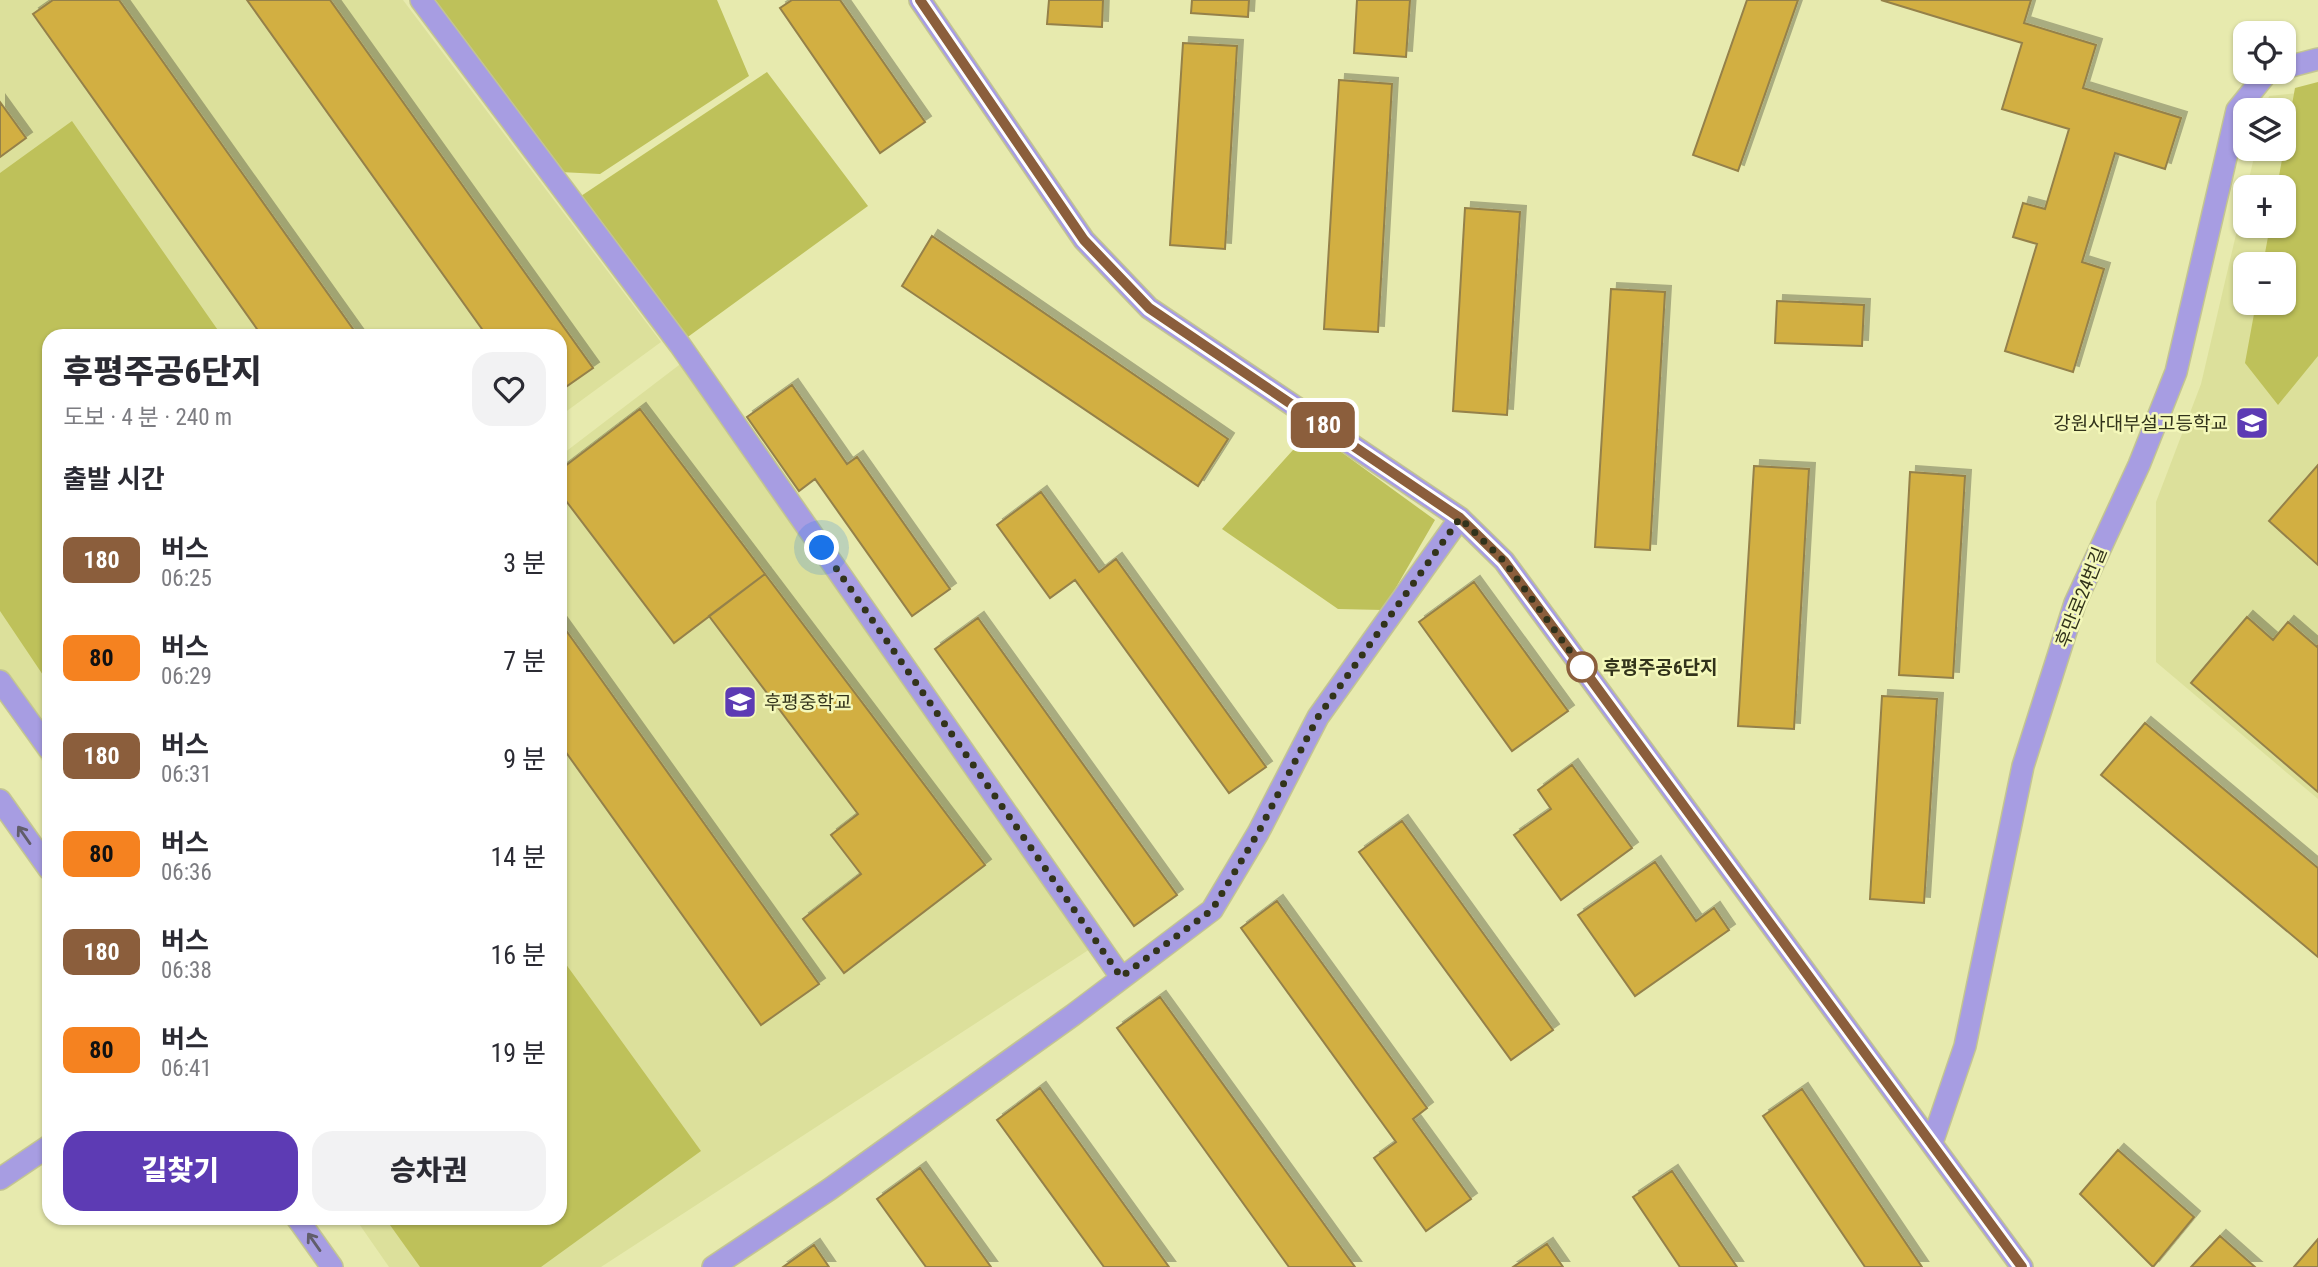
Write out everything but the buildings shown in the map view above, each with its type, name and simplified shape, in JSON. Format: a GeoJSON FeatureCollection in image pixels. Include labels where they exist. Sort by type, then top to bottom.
{"type":"FeatureCollection","features":[{"type":"Feature","properties":{"kind":"street"},"geometry":{"type":"LineString","coordinates":[[421,0],[680,345],[1121,977]]}},
{"type":"Feature","properties":{"kind":"street"},"geometry":{"type":"LineString","coordinates":[[920,0],[1084,240],[1149,308],[1460,518],[1504,561],[2022,1267]]}},
{"type":"Feature","properties":{"kind":"street"},"geometry":{"type":"LineString","coordinates":[[2296,65],[2318,59]]}},
{"type":"Feature","properties":{"kind":"street","name":"후만로24번길"},"geometry":{"type":"LineString","coordinates":[[1932,1143],[1965,1046],[2023,766],[2074,603],[2140,466],[2176,372],[2238,110],[2258,84]]}},
{"type":"Feature","properties":{"kind":"street"},"geometry":{"type":"LineString","coordinates":[[713,1267],[831,1189],[1073,1015],[1212,910],[1258,833],[1318,717],[1460,518]]}},
{"type":"Feature","properties":{"kind":"street"},"geometry":{"type":"LineString","coordinates":[[0,681],[42,739]]}},
{"type":"Feature","properties":{"kind":"street"},"geometry":{"type":"LineString","coordinates":[[0,800],[42,859]]}},
{"type":"Feature","properties":{"kind":"street"},"geometry":{"type":"LineString","coordinates":[[0,1179],[42,1151]]}},
{"type":"Feature","properties":{"kind":"street"},"geometry":{"type":"LineString","coordinates":[[302,1225],[332,1267]]}},
{"type":"Feature","properties":{"kind":"shaded area"},"geometry":{"type":"Polygon","coordinates":[[[0,0],[403,0],[661,342],[567,411],[567,329],[42,329],[42,761],[0,700],[0,0]]]}},
{"type":"Feature","properties":{"kind":"shaded area"},"geometry":{"type":"Polygon","coordinates":[[[435,0],[717,0],[749,76],[600,174],[560,172],[435,0]]]}},
{"type":"Feature","properties":{"kind":"shaded area"},"geometry":{"type":"Polygon","coordinates":[[[767,72],[868,206],[685,339],[581,196],[767,72]]]}},
{"type":"Feature","properties":{"kind":"shaded area"},"geometry":{"type":"Polygon","coordinates":[[[2318,82],[2318,356],[2278,405],[2245,363],[2254,315],[2296,315],[2296,252],[2265,252],[2268,238],[2296,238],[2296,175],[2279,175],[2282,161],[2296,161],[2295,88],[2318,82]]]}},
{"type":"Feature","properties":{"kind":"shaded area","name":"강원사대부설고등학교"},"geometry":{"type":"Polygon","coordinates":[[[2318,91],[2318,799],[2156,662],[2156,502],[2201,384],[2235,238],[2296,238],[2296,175],[2250,175],[2253,161],[2296,161],[2296,98],[2268,98],[2318,91]]]}},
{"type":"Feature","properties":{"kind":"shaded area"},"geometry":{"type":"Polygon","coordinates":[[[72,121],[217,329],[42,329],[42,674],[0,611],[0,173],[72,121]]]}},
{"type":"Feature","properties":{"kind":"shaded area","name":"후평중학교"},"geometry":{"type":"Polygon","coordinates":[[[683,362],[1090,949],[601,1267],[389,1267],[360,1225],[567,1225],[567,451],[683,362]]]}},
{"type":"Feature","properties":{"kind":"shaded area"},"geometry":{"type":"Polygon","coordinates":[[[1311,430],[1435,520],[1383,610],[1338,609],[1222,529],[1311,430]]]}},
{"type":"Feature","properties":{"kind":"shaded area"},"geometry":{"type":"Polygon","coordinates":[[[567,966],[701,1151],[541,1267],[420,1267],[390,1225],[567,1225],[567,966]]]}},
{"type":"Feature","properties":{"kind":"bus line","name":"180"},"geometry":{"type":"LineString","coordinates":[[920,0],[1084,240],[1149,308],[1460,518],[1504,561],[2022,1267]]}},
{"type":"Feature","properties":{"kind":"place","name":"강원사대부설고등학교"},"geometry":{"type":"Point","coordinates":[2252,423]}},
{"type":"Feature","properties":{"kind":"place","name":"후평주공6단지"},"geometry":{"type":"Point","coordinates":[1582,667]}},
{"type":"Feature","properties":{"kind":"place","name":"후평중학교"},"geometry":{"type":"Point","coordinates":[740,702]}},
{"type":"Feature","properties":{"kind":"route"},"geometry":{"type":"LineString","coordinates":[[822,548],[1121,977],[1212,910],[1258,833],[1318,717],[1460,518],[1504,561],[1586,673],[1582,667]]}}]}
